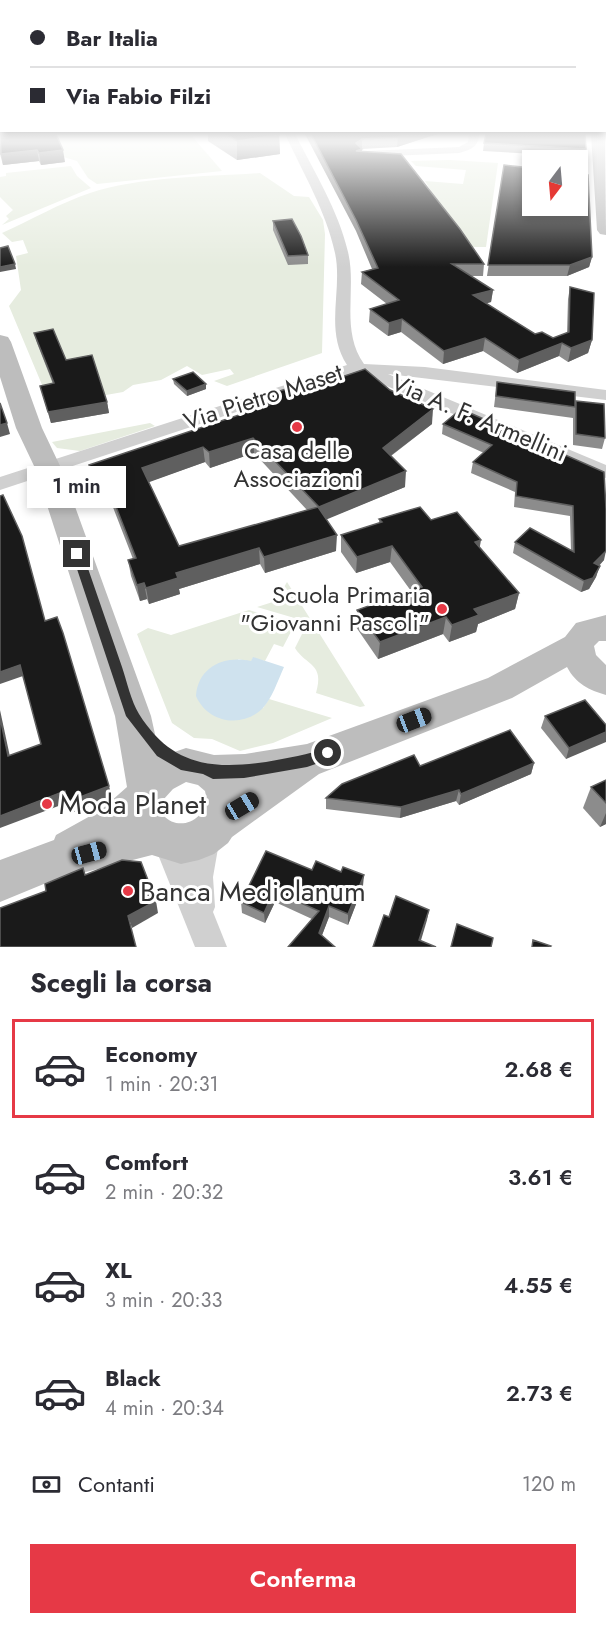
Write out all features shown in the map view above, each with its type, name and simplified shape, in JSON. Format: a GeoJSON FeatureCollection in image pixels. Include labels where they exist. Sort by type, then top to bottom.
{"type":"FeatureCollection","features":[{"type":"Feature","properties":{"kind":"street"},"geometry":{"type":"LineString","coordinates":[[310,178],[341,245],[344,270],[342,339],[347,370],[333,365],[342,339]]}},
{"type":"Feature","properties":{"kind":"street"},"geometry":{"type":"LineString","coordinates":[[603,178],[606,230]]}},
{"type":"Feature","properties":{"kind":"street"},"geometry":{"type":"LineString","coordinates":[[0,344],[29,428],[48,468],[133,716],[173,821],[206,934]]}},
{"type":"Feature","properties":{"kind":"street","name":"Via Pietro Maset"},"geometry":{"type":"LineString","coordinates":[[0,484],[347,370],[425,372],[606,396]]}},
{"type":"Feature","properties":{"kind":"street","name":"Via A. F. Armellini"},"geometry":{"type":"LineString","coordinates":[[347,370],[380,375],[606,472]]}},
{"type":"Feature","properties":{"kind":"street"},"geometry":{"type":"LineString","coordinates":[[416,390],[410,380],[425,372]]}},
{"type":"Feature","properties":{"kind":"street"},"geometry":{"type":"LineString","coordinates":[[173,821],[307,761],[513,682],[562,674],[597,646]]}},
{"type":"Feature","properties":{"kind":"street"},"geometry":{"type":"LineString","coordinates":[[0,881],[227,800],[225,790],[200,769],[162,752],[133,716]]}},
{"type":"Feature","properties":{"kind":"street"},"geometry":{"type":"LineString","coordinates":[[173,821],[164,772],[200,769],[244,771],[307,761]]}},
{"type":"Feature","properties":{"kind":"shaded area"},"geometry":{"type":"Polygon","coordinates":[[[0,178],[80,178],[91,188],[2,225],[9,219],[6,216],[13,210],[0,197],[0,178]]]}},
{"type":"Feature","properties":{"kind":"shaded area"},"geometry":{"type":"Polygon","coordinates":[[[88,178],[153,178],[97,184],[88,178]]]}},
{"type":"Feature","properties":{"kind":"shaded area"},"geometry":{"type":"Polygon","coordinates":[[[268,178],[294,196],[309,197],[323,220],[325,234],[322,353],[227,386],[214,381],[234,374],[230,369],[202,375],[187,366],[161,380],[133,385],[123,392],[72,401],[45,392],[9,306],[21,290],[16,256],[28,253],[23,240],[12,242],[2,233],[90,193],[152,180],[268,178]]]}},
{"type":"Feature","properties":{"kind":"shaded area"},"geometry":{"type":"Polygon","coordinates":[[[464,178],[496,178],[486,247],[469,247],[426,192],[431,191],[425,181],[463,184],[464,178]]]}},
{"type":"Feature","properties":{"kind":"shaded area"},"geometry":{"type":"Polygon","coordinates":[[[150,423],[155,426],[80,451],[57,448],[52,442],[150,423]]]}},
{"type":"Feature","properties":{"kind":"shaded area"},"geometry":{"type":"Polygon","coordinates":[[[287,582],[365,706],[360,707],[316,693],[318,676],[316,670],[295,648],[308,622],[257,607],[276,601],[287,582]]]}},
{"type":"Feature","properties":{"kind":"shaded area"},"geometry":{"type":"Polygon","coordinates":[[[249,610],[295,624],[283,647],[274,644],[265,661],[253,658],[251,662],[238,659],[263,708],[269,699],[332,718],[273,743],[240,751],[212,739],[194,738],[172,723],[137,634],[148,628],[171,635],[249,610]]]}},
{"type":"Feature","properties":{"kind":"water"},"geometry":{"type":"Polygon","coordinates":[[[253,657],[284,667],[266,705],[254,715],[235,721],[216,717],[208,712],[196,696],[202,677],[214,665],[231,660],[251,661],[253,657]]]}},
{"type":"Feature","properties":{"kind":"building"},"geometry":{"type":"Polygon","coordinates":[[[334,178],[420,178],[484,264],[452,264],[493,290],[473,295],[535,334],[542,332],[553,338],[569,332],[570,287],[594,293],[592,340],[571,348],[562,343],[519,360],[485,338],[444,351],[402,319],[389,323],[370,309],[399,300],[362,272],[378,268],[334,178]]]}},
{"type":"Feature","properties":{"kind":"building"},"geometry":{"type":"Polygon","coordinates":[[[502,178],[522,178],[522,216],[588,216],[588,178],[592,257],[570,265],[488,265],[502,178]]]}},
{"type":"Feature","properties":{"kind":"building"},"geometry":{"type":"Polygon","coordinates":[[[292,219],[308,255],[288,256],[273,221],[292,219]]]}},
{"type":"Feature","properties":{"kind":"building"},"geometry":{"type":"Polygon","coordinates":[[[8,246],[15,264],[0,267],[0,248],[8,246]]]}},
{"type":"Feature","properties":{"kind":"building"},"geometry":{"type":"Polygon","coordinates":[[[53,329],[66,360],[92,355],[107,402],[48,412],[40,386],[54,383],[34,333],[53,329]]]}},
{"type":"Feature","properties":{"kind":"building"},"geometry":{"type":"Polygon","coordinates":[[[365,369],[390,390],[433,409],[383,448],[406,471],[319,507],[253,438],[209,452],[203,447],[142,468],[179,546],[318,507],[337,535],[264,557],[259,548],[176,573],[178,578],[146,588],[144,583],[137,585],[128,560],[136,558],[106,481],[97,484],[89,465],[269,405],[261,397],[307,382],[312,387],[365,369]]]}},
{"type":"Feature","properties":{"kind":"building"},"geometry":{"type":"Polygon","coordinates":[[[193,372],[206,384],[187,391],[173,379],[193,372]]]}},
{"type":"Feature","properties":{"kind":"building"},"geometry":{"type":"Polygon","coordinates":[[[497,382],[575,392],[575,407],[496,396],[497,382]]]}},
{"type":"Feature","properties":{"kind":"building"},"geometry":{"type":"Polygon","coordinates":[[[576,401],[604,404],[605,438],[576,434],[576,401]]]}},
{"type":"Feature","properties":{"kind":"building"},"geometry":{"type":"Polygon","coordinates":[[[0,403],[7,423],[0,425],[0,403]]]}},
{"type":"Feature","properties":{"kind":"building"},"geometry":{"type":"Polygon","coordinates":[[[461,409],[604,472],[606,551],[594,563],[600,566],[593,578],[584,581],[515,542],[530,528],[574,552],[573,506],[516,496],[517,482],[473,462],[492,445],[443,424],[461,409]]]}},
{"type":"Feature","properties":{"kind":"building"},"geometry":{"type":"Polygon","coordinates":[[[3,495],[22,536],[45,621],[57,617],[63,633],[109,786],[67,802],[65,791],[0,816],[0,717],[8,756],[41,744],[20,665],[0,672],[0,496],[3,495]]]}},
{"type":"Feature","properties":{"kind":"building"},"geometry":{"type":"Polygon","coordinates":[[[420,507],[431,520],[457,512],[481,540],[475,542],[519,593],[474,609],[479,615],[452,625],[446,617],[380,642],[357,610],[422,587],[392,546],[357,557],[341,535],[382,522],[379,519],[420,507]]]}},
{"type":"Feature","properties":{"kind":"building"},"geometry":{"type":"Polygon","coordinates":[[[585,700],[606,725],[606,732],[569,748],[545,716],[585,700]]]}},
{"type":"Feature","properties":{"kind":"building"},"geometry":{"type":"Polygon","coordinates":[[[510,730],[534,763],[461,794],[459,790],[401,807],[326,798],[342,784],[414,755],[420,766],[510,730]]]}},
{"type":"Feature","properties":{"kind":"building"},"geometry":{"type":"Polygon","coordinates":[[[606,780],[606,803],[591,787],[606,780]]]}},
{"type":"Feature","properties":{"kind":"building"},"geometry":{"type":"Polygon","coordinates":[[[266,851],[312,870],[316,861],[341,872],[343,867],[364,875],[348,914],[329,906],[319,933],[335,947],[288,947],[319,911],[274,891],[264,913],[241,902],[266,851]]]}},
{"type":"Feature","properties":{"kind":"building"},"geometry":{"type":"Polygon","coordinates":[[[122,860],[141,862],[156,901],[128,916],[136,947],[0,947],[0,908],[46,891],[45,884],[83,868],[85,875],[122,860]]]}},
{"type":"Feature","properties":{"kind":"building"},"geometry":{"type":"Polygon","coordinates":[[[396,896],[429,910],[419,940],[436,947],[373,947],[384,915],[389,917],[396,896]]]}},
{"type":"Feature","properties":{"kind":"building"},"geometry":{"type":"Polygon","coordinates":[[[457,924],[493,938],[491,947],[451,947],[457,924]]]}},
{"type":"Feature","properties":{"kind":"building"},"geometry":{"type":"Polygon","coordinates":[[[533,940],[551,946],[532,947],[533,940]]]}},
{"type":"Feature","properties":{"kind":"place","name":"Casa delle Associazioni"},"geometry":{"type":"Point","coordinates":[297,427]}},
{"type":"Feature","properties":{"kind":"place","name":"Scuola Primaria \"Giovanni Pascoli\""},"geometry":{"type":"Point","coordinates":[442,609]}},
{"type":"Feature","properties":{"kind":"place","name":"Moda Planet"},"geometry":{"type":"Point","coordinates":[47,804]}},
{"type":"Feature","properties":{"kind":"place","name":"Banca Mediolanum"},"geometry":{"type":"Point","coordinates":[128,891]}},
{"type":"Feature","properties":{"kind":"route"},"geometry":{"type":"LineString","coordinates":[[77,554],[133,716],[162,752],[186,765],[205,768],[213,772],[244,771],[307,761],[328,753]]}}]}
